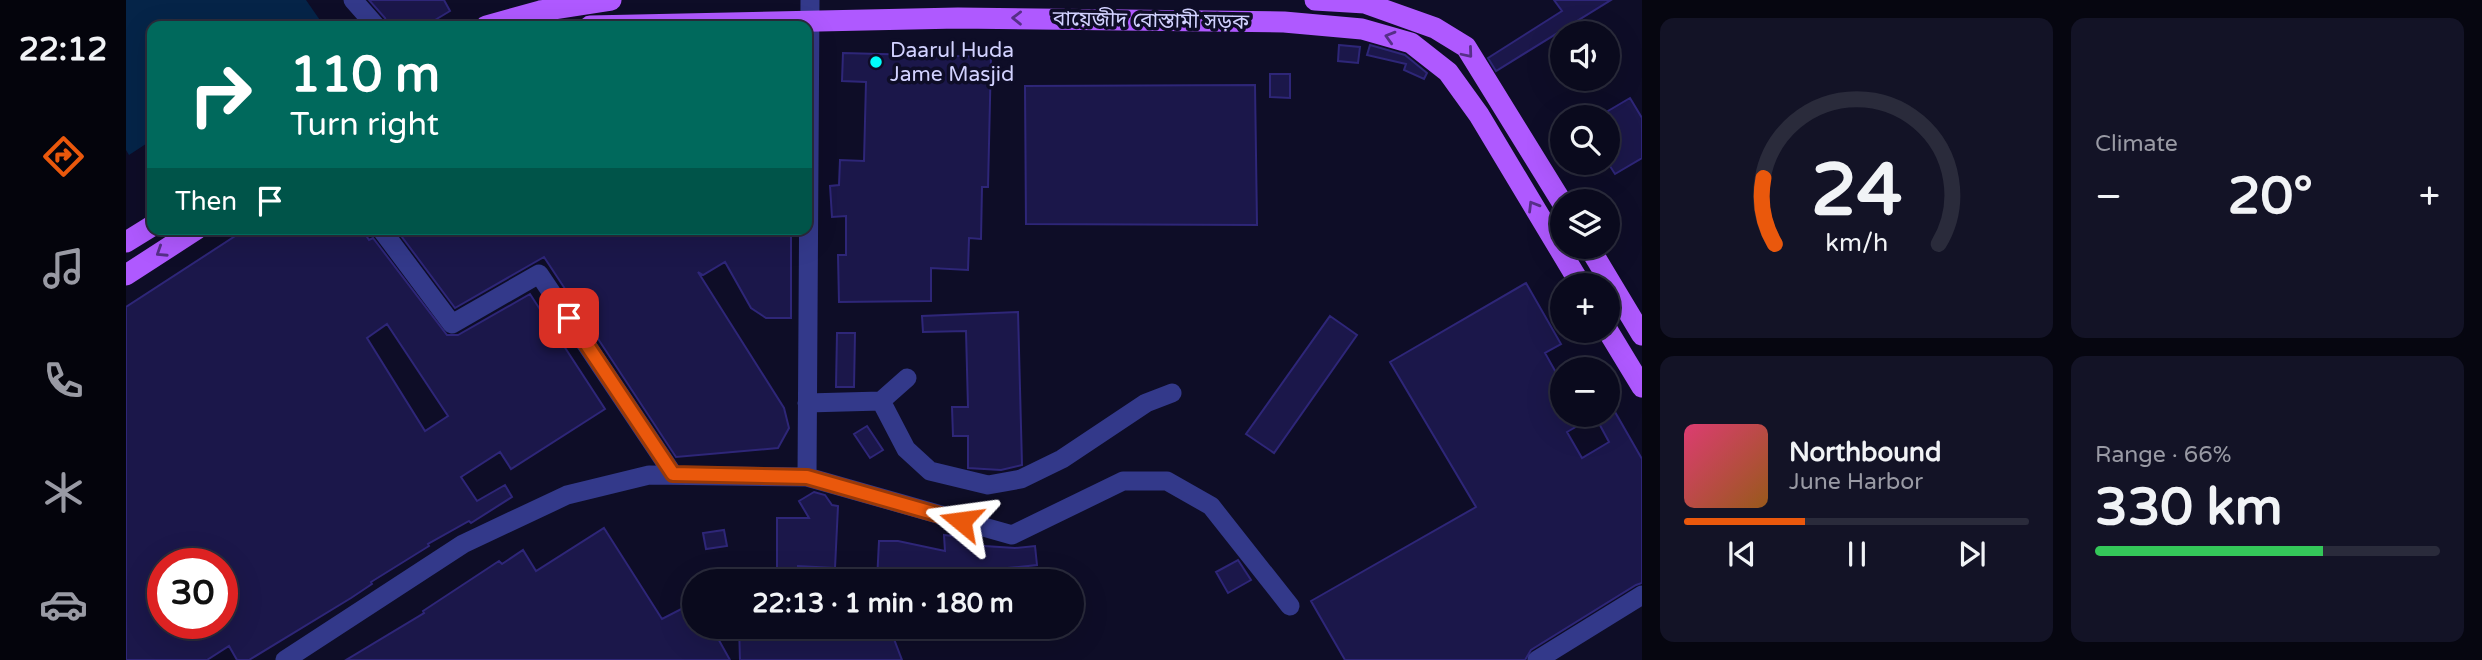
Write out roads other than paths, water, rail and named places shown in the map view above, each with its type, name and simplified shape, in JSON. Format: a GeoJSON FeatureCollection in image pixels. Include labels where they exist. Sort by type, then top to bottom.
{"type":"FeatureCollection","features":[{"type":"Feature","properties":{"kind":"main road"},"geometry":{"type":"LineString","coordinates":[[499,21],[538,6],[611,0]]}},
{"type":"Feature","properties":{"kind":"main road"},"geometry":{"type":"LineString","coordinates":[[1315,0],[1366,4],[1435,28],[1466,47],[1554,189]]}},
{"type":"Feature","properties":{"kind":"main road","name":"বায়েজীদ বোস্তামী সড়ক"},"geometry":{"type":"LineString","coordinates":[[659,21],[810,10],[958,18],[1284,22],[1362,29],[1411,43],[1448,72],[1479,115],[1574,273]]}},
{"type":"Feature","properties":{"kind":"main road"},"geometry":{"type":"LineString","coordinates":[[126,275],[188,235]]}},
{"type":"Feature","properties":{"kind":"main road"},"geometry":{"type":"LineString","coordinates":[[1596,259],[1642,335]]}},
{"type":"Feature","properties":{"kind":"main road"},"geometry":{"type":"LineString","coordinates":[[1615,343],[1642,387]]}},
{"type":"Feature","properties":{"kind":"street"},"geometry":{"type":"LineString","coordinates":[[353,0],[372,21]]}},
{"type":"Feature","properties":{"kind":"street"},"geometry":{"type":"LineString","coordinates":[[385,235],[452,324],[539,274],[673,474]]}},
{"type":"Feature","properties":{"kind":"street"},"geometry":{"type":"LineString","coordinates":[[807,477],[808,235]]}},
{"type":"Feature","properties":{"kind":"street"},"geometry":{"type":"LineString","coordinates":[[807,403],[881,401],[907,379]]}},
{"type":"Feature","properties":{"kind":"street"},"geometry":{"type":"LineString","coordinates":[[881,401],[906,449],[930,471],[988,485],[1021,479],[1052,464],[1146,403],[1172,393]]}},
{"type":"Feature","properties":{"kind":"street"},"geometry":{"type":"LineString","coordinates":[[285,660],[475,538],[567,495],[649,475],[807,477],[1012,536],[1123,481],[1167,481],[1211,506],[1290,606]]}},
{"type":"Feature","properties":{"kind":"street"},"geometry":{"type":"LineString","coordinates":[[1537,660],[1642,595]]}},
{"type":"Feature","properties":{"kind":"water"},"geometry":{"type":"Polygon","coordinates":[[[126,0],[306,0],[321,21],[147,21],[147,143],[129,155],[126,150],[126,0]]]}},
{"type":"Feature","properties":{"kind":"place","name":"Daarul Huda Jame Masjid"},"geometry":{"type":"Point","coordinates":[876,62]}}]}
